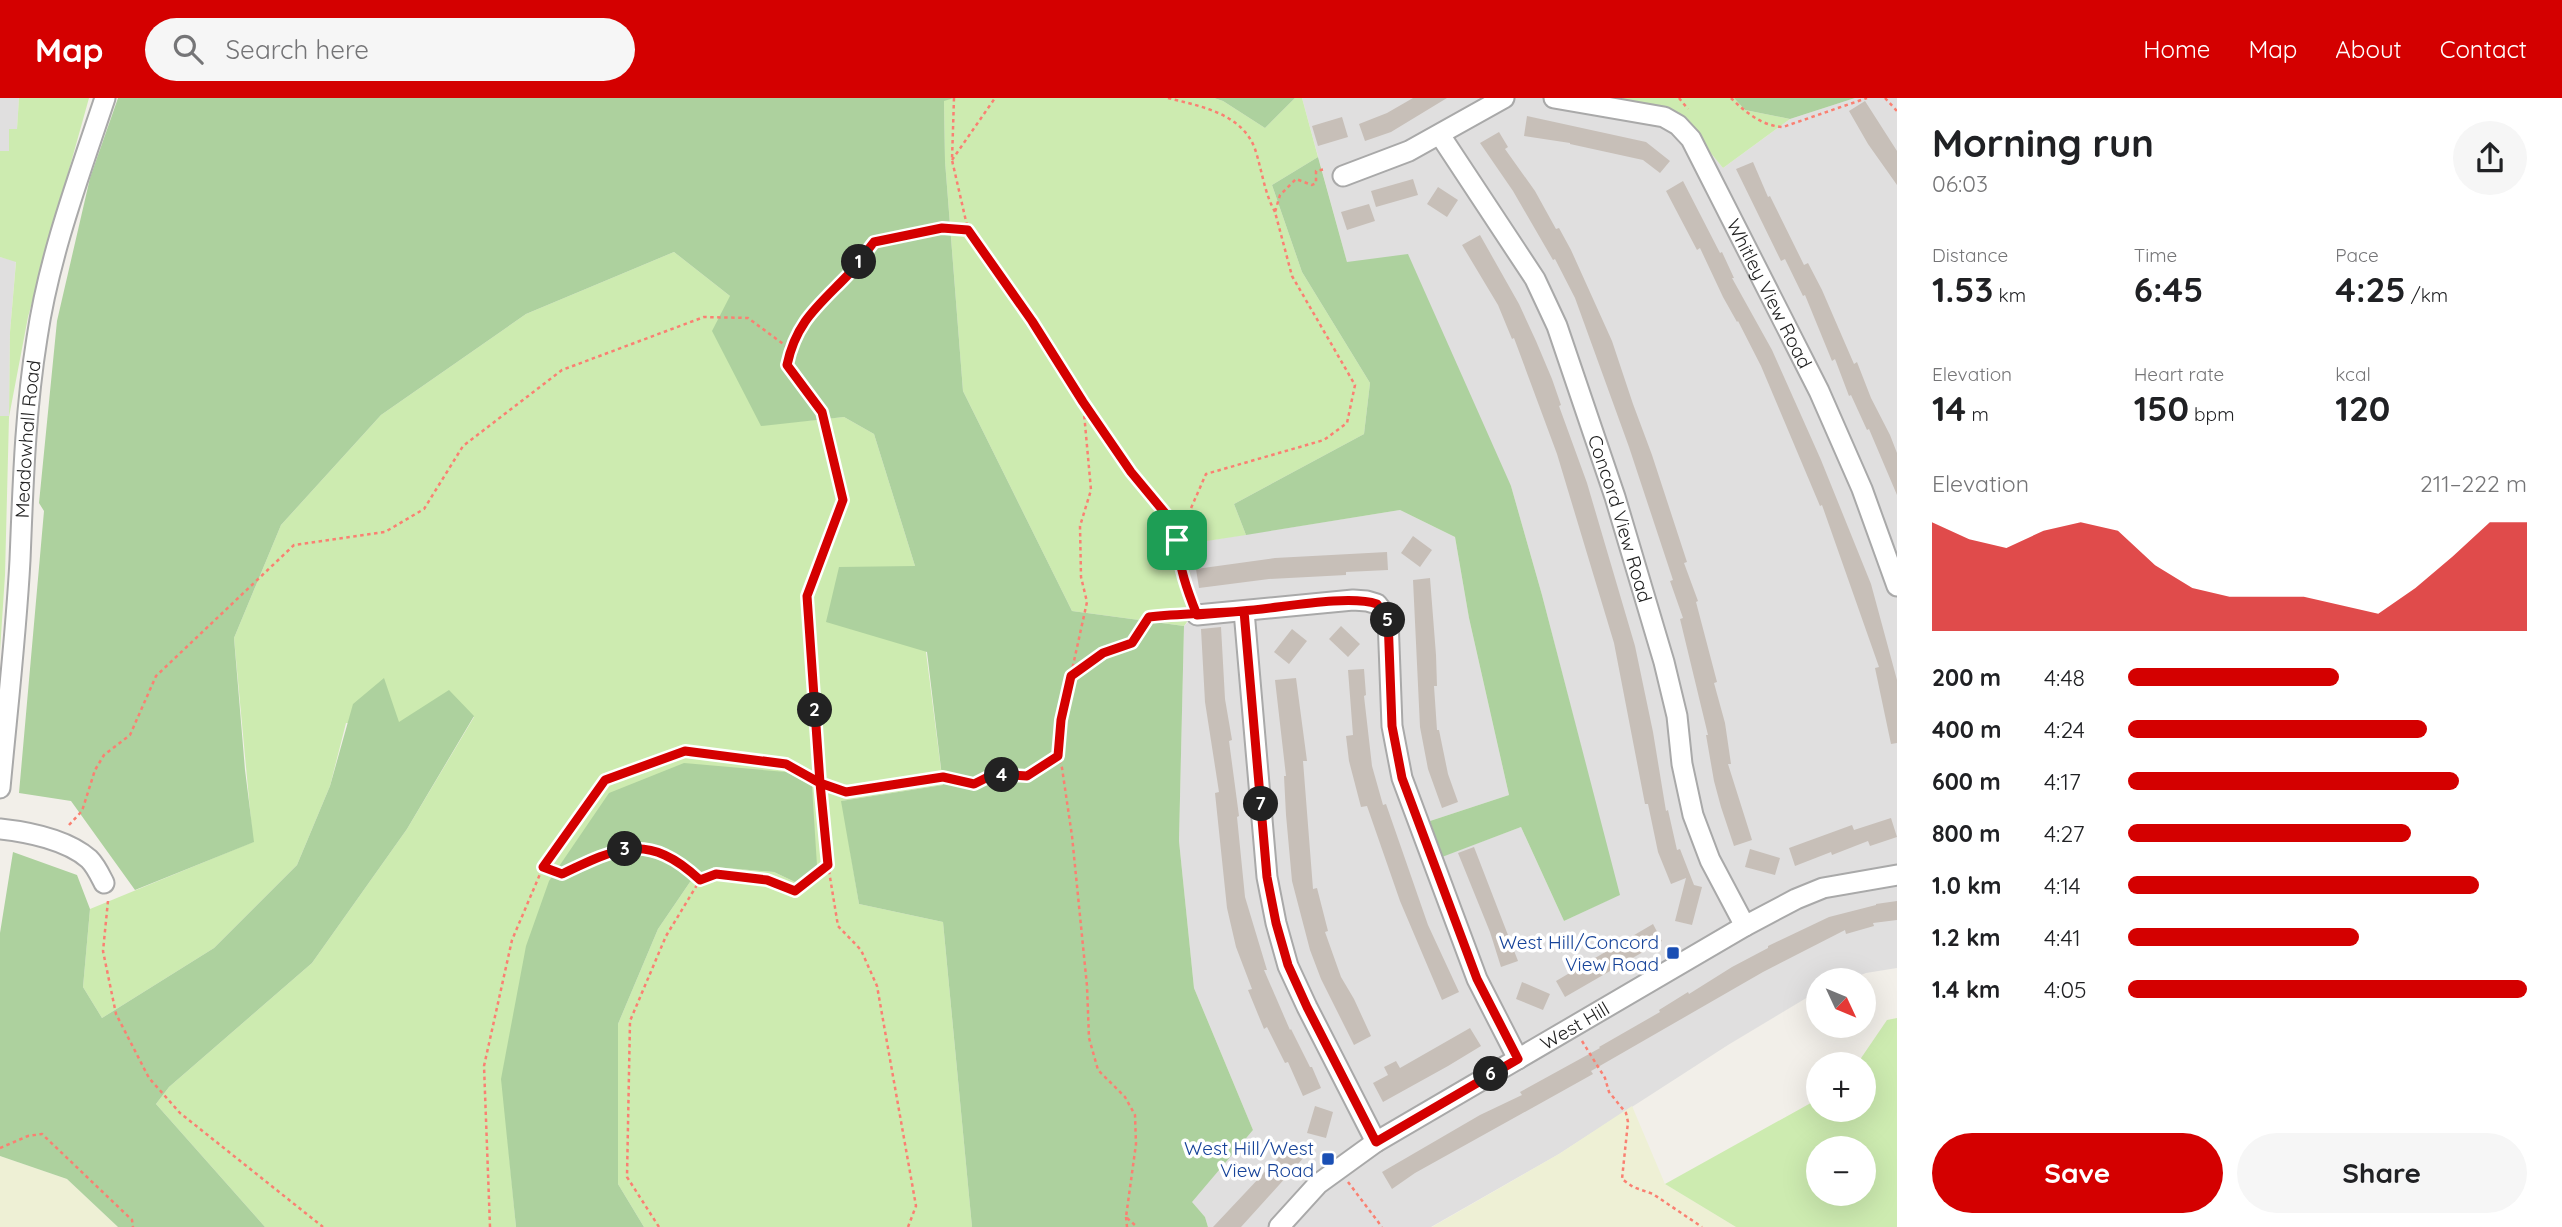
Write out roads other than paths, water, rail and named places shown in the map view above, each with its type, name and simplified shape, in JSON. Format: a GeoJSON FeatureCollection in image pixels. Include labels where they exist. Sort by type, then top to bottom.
{"type":"FeatureCollection","features":[{"type":"Feature","properties":{"kind":"street","name":"Meadowhall Road"},"geometry":{"type":"LineString","coordinates":[[0,788],[18,589],[25,428],[37,336],[67,214],[105,98]]}},
{"type":"Feature","properties":{"kind":"street"},"geometry":{"type":"LineString","coordinates":[[1343,176],[1409,151],[1504,98]]}},
{"type":"Feature","properties":{"kind":"street","name":"Whitley View Road"},"geometry":{"type":"LineString","coordinates":[[1554,98],[1664,117],[1678,125],[1691,139],[1819,391],[1862,489],[1897,586]]}},
{"type":"Feature","properties":{"kind":"street","name":"Concord View Road"},"geometry":{"type":"LineString","coordinates":[[1440,135],[1535,279],[1558,326],[1615,497],[1664,662],[1677,716],[1682,764],[1693,815],[1710,860],[1745,926]]}},
{"type":"Feature","properties":{"kind":"street"},"geometry":{"type":"LineString","coordinates":[[1197,615],[1353,600],[1377,604],[1384,610],[1389,630],[1392,726],[1402,778],[1477,979],[1518,1059]]}},
{"type":"Feature","properties":{"kind":"street"},"geometry":{"type":"LineString","coordinates":[[1244,611],[1267,877],[1276,923],[1288,965],[1307,1007],[1376,1142]]}},
{"type":"Feature","properties":{"kind":"street"},"geometry":{"type":"LineString","coordinates":[[0,829],[31,832],[55,841],[89,859],[104,883]]}},
{"type":"Feature","properties":{"kind":"street","name":"West Hill"},"geometry":{"type":"LineString","coordinates":[[1279,1227],[1318,1184],[1376,1142],[1745,926],[1823,888],[1897,875]]}},
{"type":"Feature","properties":{"kind":"place","name":"West Hill/Concord View Road"},"geometry":{"type":"Point","coordinates":[1673,953]}},
{"type":"Feature","properties":{"kind":"place","name":"West Hill/West View Road"},"geometry":{"type":"Point","coordinates":[1328,1159]}}]}
